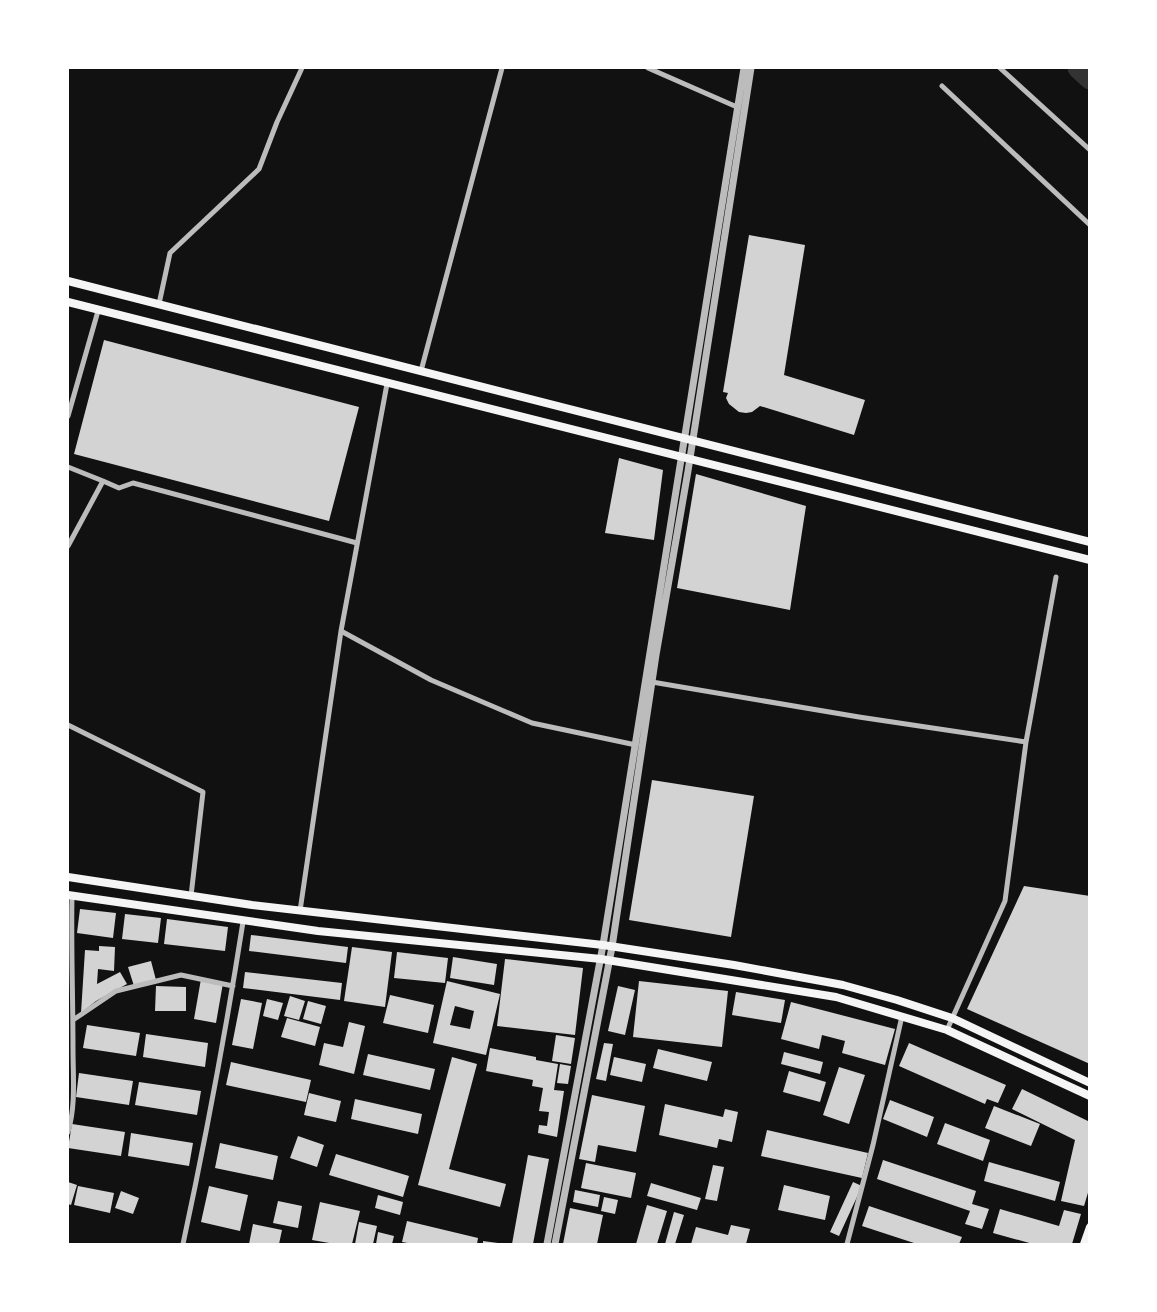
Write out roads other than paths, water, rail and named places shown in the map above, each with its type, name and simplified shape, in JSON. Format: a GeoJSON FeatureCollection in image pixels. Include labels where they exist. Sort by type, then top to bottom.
{"type":"FeatureCollection","features":[{"type":"Feature","properties":{"kind":"main road"},"geometry":{"type":"LineString","coordinates":[[68,281],[1089,542]]}},
{"type":"Feature","properties":{"kind":"main road"},"geometry":{"type":"LineString","coordinates":[[68,302],[1089,560]]}},
{"type":"Feature","properties":{"kind":"main road"},"geometry":{"type":"LineString","coordinates":[[68,877],[192,897],[300,911],[608,946],[734,965],[843,985],[952,1018],[1089,1083]]}},
{"type":"Feature","properties":{"kind":"main road"},"geometry":{"type":"LineString","coordinates":[[70,896],[243,922],[410,942],[605,960],[836,997],[947,1030],[1089,1096]]}},
{"type":"Feature","properties":{"kind":"main road"},"geometry":{"type":"LineString","coordinates":[[1084,1245],[1089,1227]]}},
{"type":"Feature","properties":{"kind":"street"},"geometry":{"type":"LineString","coordinates":[[159,304],[170,253],[259,169],[277,122],[302,68]]}},
{"type":"Feature","properties":{"kind":"street"},"geometry":{"type":"LineString","coordinates":[[421,371],[502,68]]}},
{"type":"Feature","properties":{"kind":"street"},"geometry":{"type":"LineString","coordinates":[[648,68],[737,107]]}},
{"type":"Feature","properties":{"kind":"street"},"geometry":{"type":"LineString","coordinates":[[608,946],[636,745],[744,68]]}},
{"type":"Feature","properties":{"kind":"street"},"geometry":{"type":"LineString","coordinates":[[547,1245],[608,946],[690,460],[750,68]]}},
{"type":"Feature","properties":{"kind":"street"},"geometry":{"type":"LineString","coordinates":[[1000,68],[1089,150]]}},
{"type":"Feature","properties":{"kind":"street"},"geometry":{"type":"LineString","coordinates":[[942,86],[1089,225]]}},
{"type":"Feature","properties":{"kind":"street"},"geometry":{"type":"LineString","coordinates":[[68,416],[98,311]]}},
{"type":"Feature","properties":{"kind":"street"},"geometry":{"type":"LineString","coordinates":[[300,911],[341,631],[387,384]]}},
{"type":"Feature","properties":{"kind":"street"},"geometry":{"type":"LineString","coordinates":[[68,467],[119,488],[133,483],[357,543]]}},
{"type":"Feature","properties":{"kind":"street"},"geometry":{"type":"LineString","coordinates":[[68,546],[103,481]]}},
{"type":"Feature","properties":{"kind":"street"},"geometry":{"type":"LineString","coordinates":[[947,1030],[1005,901],[1026,742],[1056,577]]}},
{"type":"Feature","properties":{"kind":"street"},"geometry":{"type":"LineString","coordinates":[[341,631],[431,680],[532,723],[636,745]]}},
{"type":"Feature","properties":{"kind":"street"},"geometry":{"type":"LineString","coordinates":[[652,682],[1026,742]]}},
{"type":"Feature","properties":{"kind":"street"},"geometry":{"type":"LineString","coordinates":[[68,725],[203,792],[192,897]]}},
{"type":"Feature","properties":{"kind":"street"},"geometry":{"type":"LineString","coordinates":[[68,1132],[73,1113],[70,896]]}},
{"type":"Feature","properties":{"kind":"street"},"geometry":{"type":"LineString","coordinates":[[183,1245],[203,1153],[243,922]]}},
{"type":"Feature","properties":{"kind":"street"},"geometry":{"type":"LineString","coordinates":[[555,1245],[605,960]]}},
{"type":"Feature","properties":{"kind":"street"},"geometry":{"type":"LineString","coordinates":[[73,1020],[116,991],[182,975],[233,986]]}},
{"type":"Feature","properties":{"kind":"street"},"geometry":{"type":"LineString","coordinates":[[847,1245],[902,1016]]}},
{"type":"Feature","properties":{"kind":"waterway"},"geometry":{"type":"LineString","coordinates":[[1078,68],[1090,79]]}}]}
